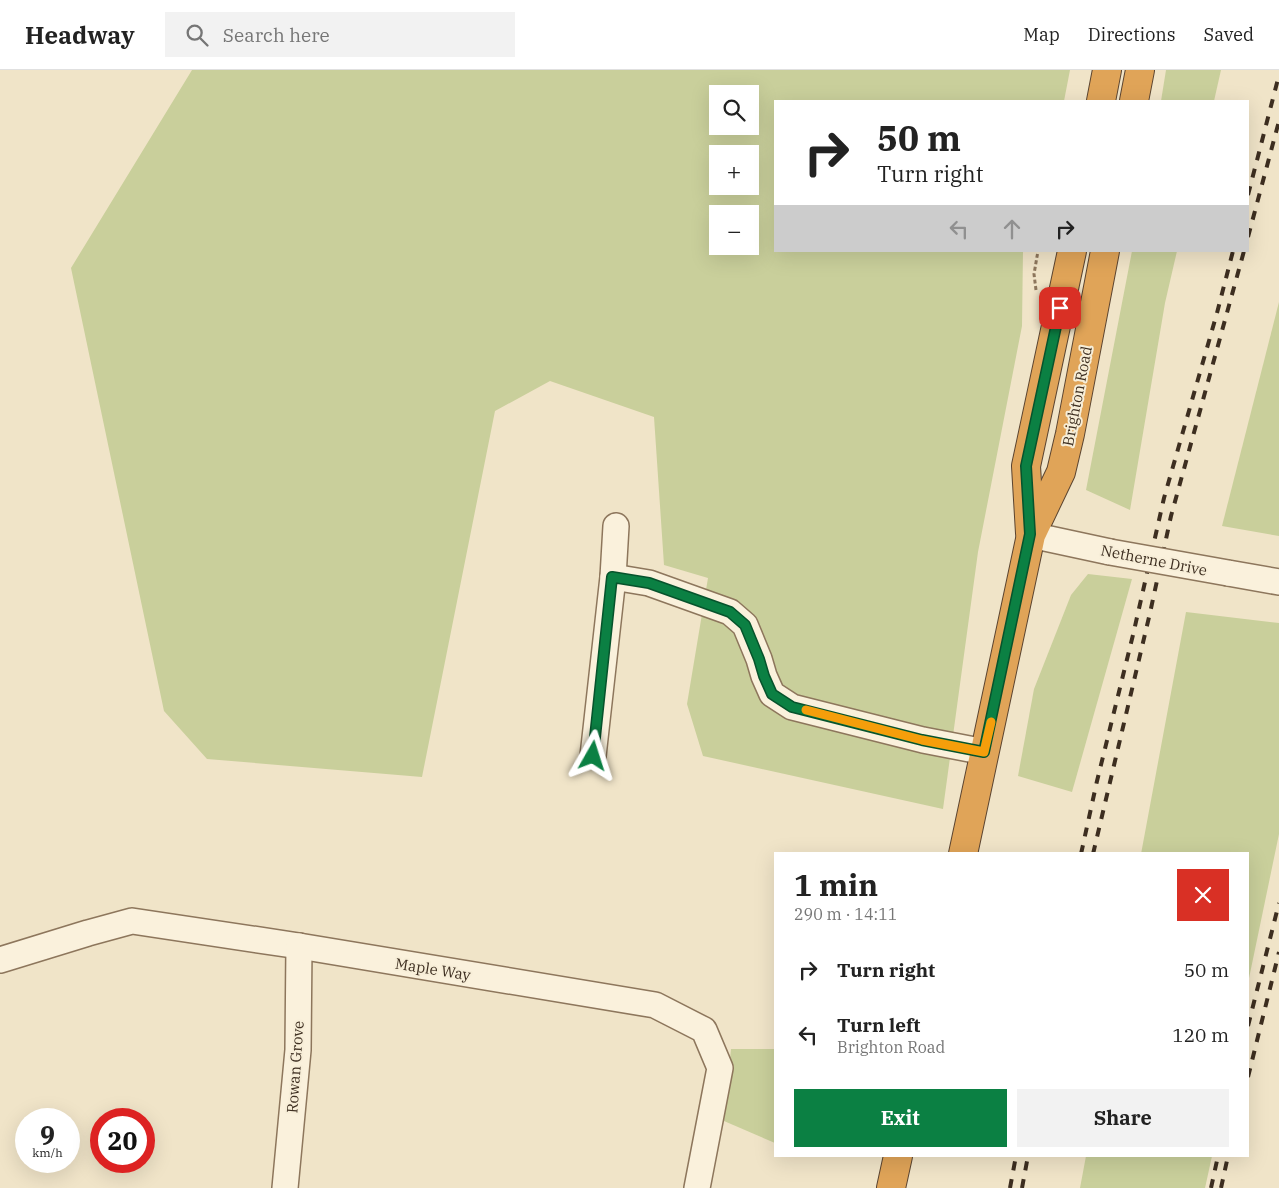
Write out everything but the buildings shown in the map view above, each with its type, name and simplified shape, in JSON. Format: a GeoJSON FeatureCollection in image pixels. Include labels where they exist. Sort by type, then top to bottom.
{"type":"FeatureCollection","features":[{"type":"Feature","properties":{"kind":"highway"},"geometry":{"type":"LineString","coordinates":[[1101,100],[1107,70]]}},
{"type":"Feature","properties":{"kind":"highway"},"geometry":{"type":"LineString","coordinates":[[1134,100],[1140,70]]}},
{"type":"Feature","properties":{"kind":"highway","name":"Brighton Road"},"geometry":{"type":"LineString","coordinates":[[1030,534],[1026,466],[1072,252]]}},
{"type":"Feature","properties":{"kind":"highway","name":"Brighton Road"},"geometry":{"type":"LineString","coordinates":[[963,852],[1030,534],[1061,472],[1105,252]]}},
{"type":"Feature","properties":{"kind":"highway"},"geometry":{"type":"LineString","coordinates":[[892,1188],[898,1157]]}},
{"type":"Feature","properties":{"kind":"street"},"geometry":{"type":"LineString","coordinates":[[593,756],[616,526]]}},
{"type":"Feature","properties":{"kind":"street","name":"Netherne Drive"},"geometry":{"type":"LineString","coordinates":[[1030,534],[1110,552],[1279,582]]}},
{"type":"Feature","properties":{"kind":"street"},"geometry":{"type":"LineString","coordinates":[[612,577],[649,583],[730,612],[745,625],[772,694],[792,707],[922,740],[984,752]]}},
{"type":"Feature","properties":{"kind":"street","name":"Maple Way"},"geometry":{"type":"LineString","coordinates":[[0,960],[132,921],[298,946],[655,1005],[704,1030],[720,1068],[697,1188]]}},
{"type":"Feature","properties":{"kind":"street","name":"Rowan Grove"},"geometry":{"type":"LineString","coordinates":[[285,1188],[298,1050],[298,946]]}},
{"type":"Feature","properties":{"kind":"green space"},"geometry":{"type":"Polygon","coordinates":[[[192,70],[1070,70],[1064,100],[774,100],[774,252],[1023,252],[1022,326],[978,552],[943,809],[703,756],[687,704],[708,578],[664,565],[654,417],[550,381],[495,411],[422,777],[207,759],[164,711],[71,268],[192,70]]]}},
{"type":"Feature","properties":{"kind":"green space"},"geometry":{"type":"Polygon","coordinates":[[[1166,70],[1221,70],[1214,100],[1161,100],[1166,70]]]}},
{"type":"Feature","properties":{"kind":"green space"},"geometry":{"type":"Polygon","coordinates":[[[1132,252],[1177,252],[1165,303],[1130,510],[1086,490],[1132,252]]]}},
{"type":"Feature","properties":{"kind":"green space"},"geometry":{"type":"Polygon","coordinates":[[[1279,302],[1279,536],[1222,526],[1279,302]]]}},
{"type":"Feature","properties":{"kind":"green space"},"geometry":{"type":"Polygon","coordinates":[[[1088,574],[1132,579],[1072,792],[1018,776],[1034,689],[1071,595],[1088,574]]]}},
{"type":"Feature","properties":{"kind":"green space"},"geometry":{"type":"Polygon","coordinates":[[[1186,612],[1279,623],[1279,834],[1249,978],[1249,852],[1141,852],[1186,612]]]}},
{"type":"Feature","properties":{"kind":"green space"},"geometry":{"type":"Polygon","coordinates":[[[731,1049],[774,1049],[774,1143],[724,1121],[731,1049]]]}},
{"type":"Feature","properties":{"kind":"green space"},"geometry":{"type":"Polygon","coordinates":[[[1086,1157],[1212,1157],[1205,1188],[1080,1188],[1086,1157]]]}},
{"type":"Feature","properties":{"kind":"railway"},"geometry":{"type":"LineString","coordinates":[[1249,191],[1279,75]]}},
{"type":"Feature","properties":{"kind":"railway"},"geometry":{"type":"LineString","coordinates":[[1249,233],[1279,121]]}},
{"type":"Feature","properties":{"kind":"railway"},"geometry":{"type":"LineString","coordinates":[[1081,852],[1164,498],[1233,252]]}},
{"type":"Feature","properties":{"kind":"railway"},"geometry":{"type":"LineString","coordinates":[[1093,852],[1171,516],[1244,252]]}},
{"type":"Feature","properties":{"kind":"railway"},"geometry":{"type":"LineString","coordinates":[[1249,1022],[1279,903]]}},
{"type":"Feature","properties":{"kind":"railway"},"geometry":{"type":"LineString","coordinates":[[1249,1073],[1279,952]]}},
{"type":"Feature","properties":{"kind":"railway"},"geometry":{"type":"LineString","coordinates":[[1010,1188],[1016,1157]]}},
{"type":"Feature","properties":{"kind":"railway"},"geometry":{"type":"LineString","coordinates":[[1022,1188],[1028,1157]]}},
{"type":"Feature","properties":{"kind":"railway"},"geometry":{"type":"LineString","coordinates":[[1211,1188],[1218,1157]]}},
{"type":"Feature","properties":{"kind":"railway"},"geometry":{"type":"LineString","coordinates":[[1221,1188],[1228,1157]]}},
{"type":"Feature","properties":{"kind":"slow traffic"},"geometry":{"type":"LineString","coordinates":[[806,710],[922,740],[984,752],[991,722]]}},
{"type":"Feature","properties":{"kind":"route"},"geometry":{"type":"LineString","coordinates":[[593,756],[612,577],[649,583],[730,612],[745,625],[772,694],[792,707],[922,740],[984,752],[1030,534],[1026,466],[1060,308]]}}]}
